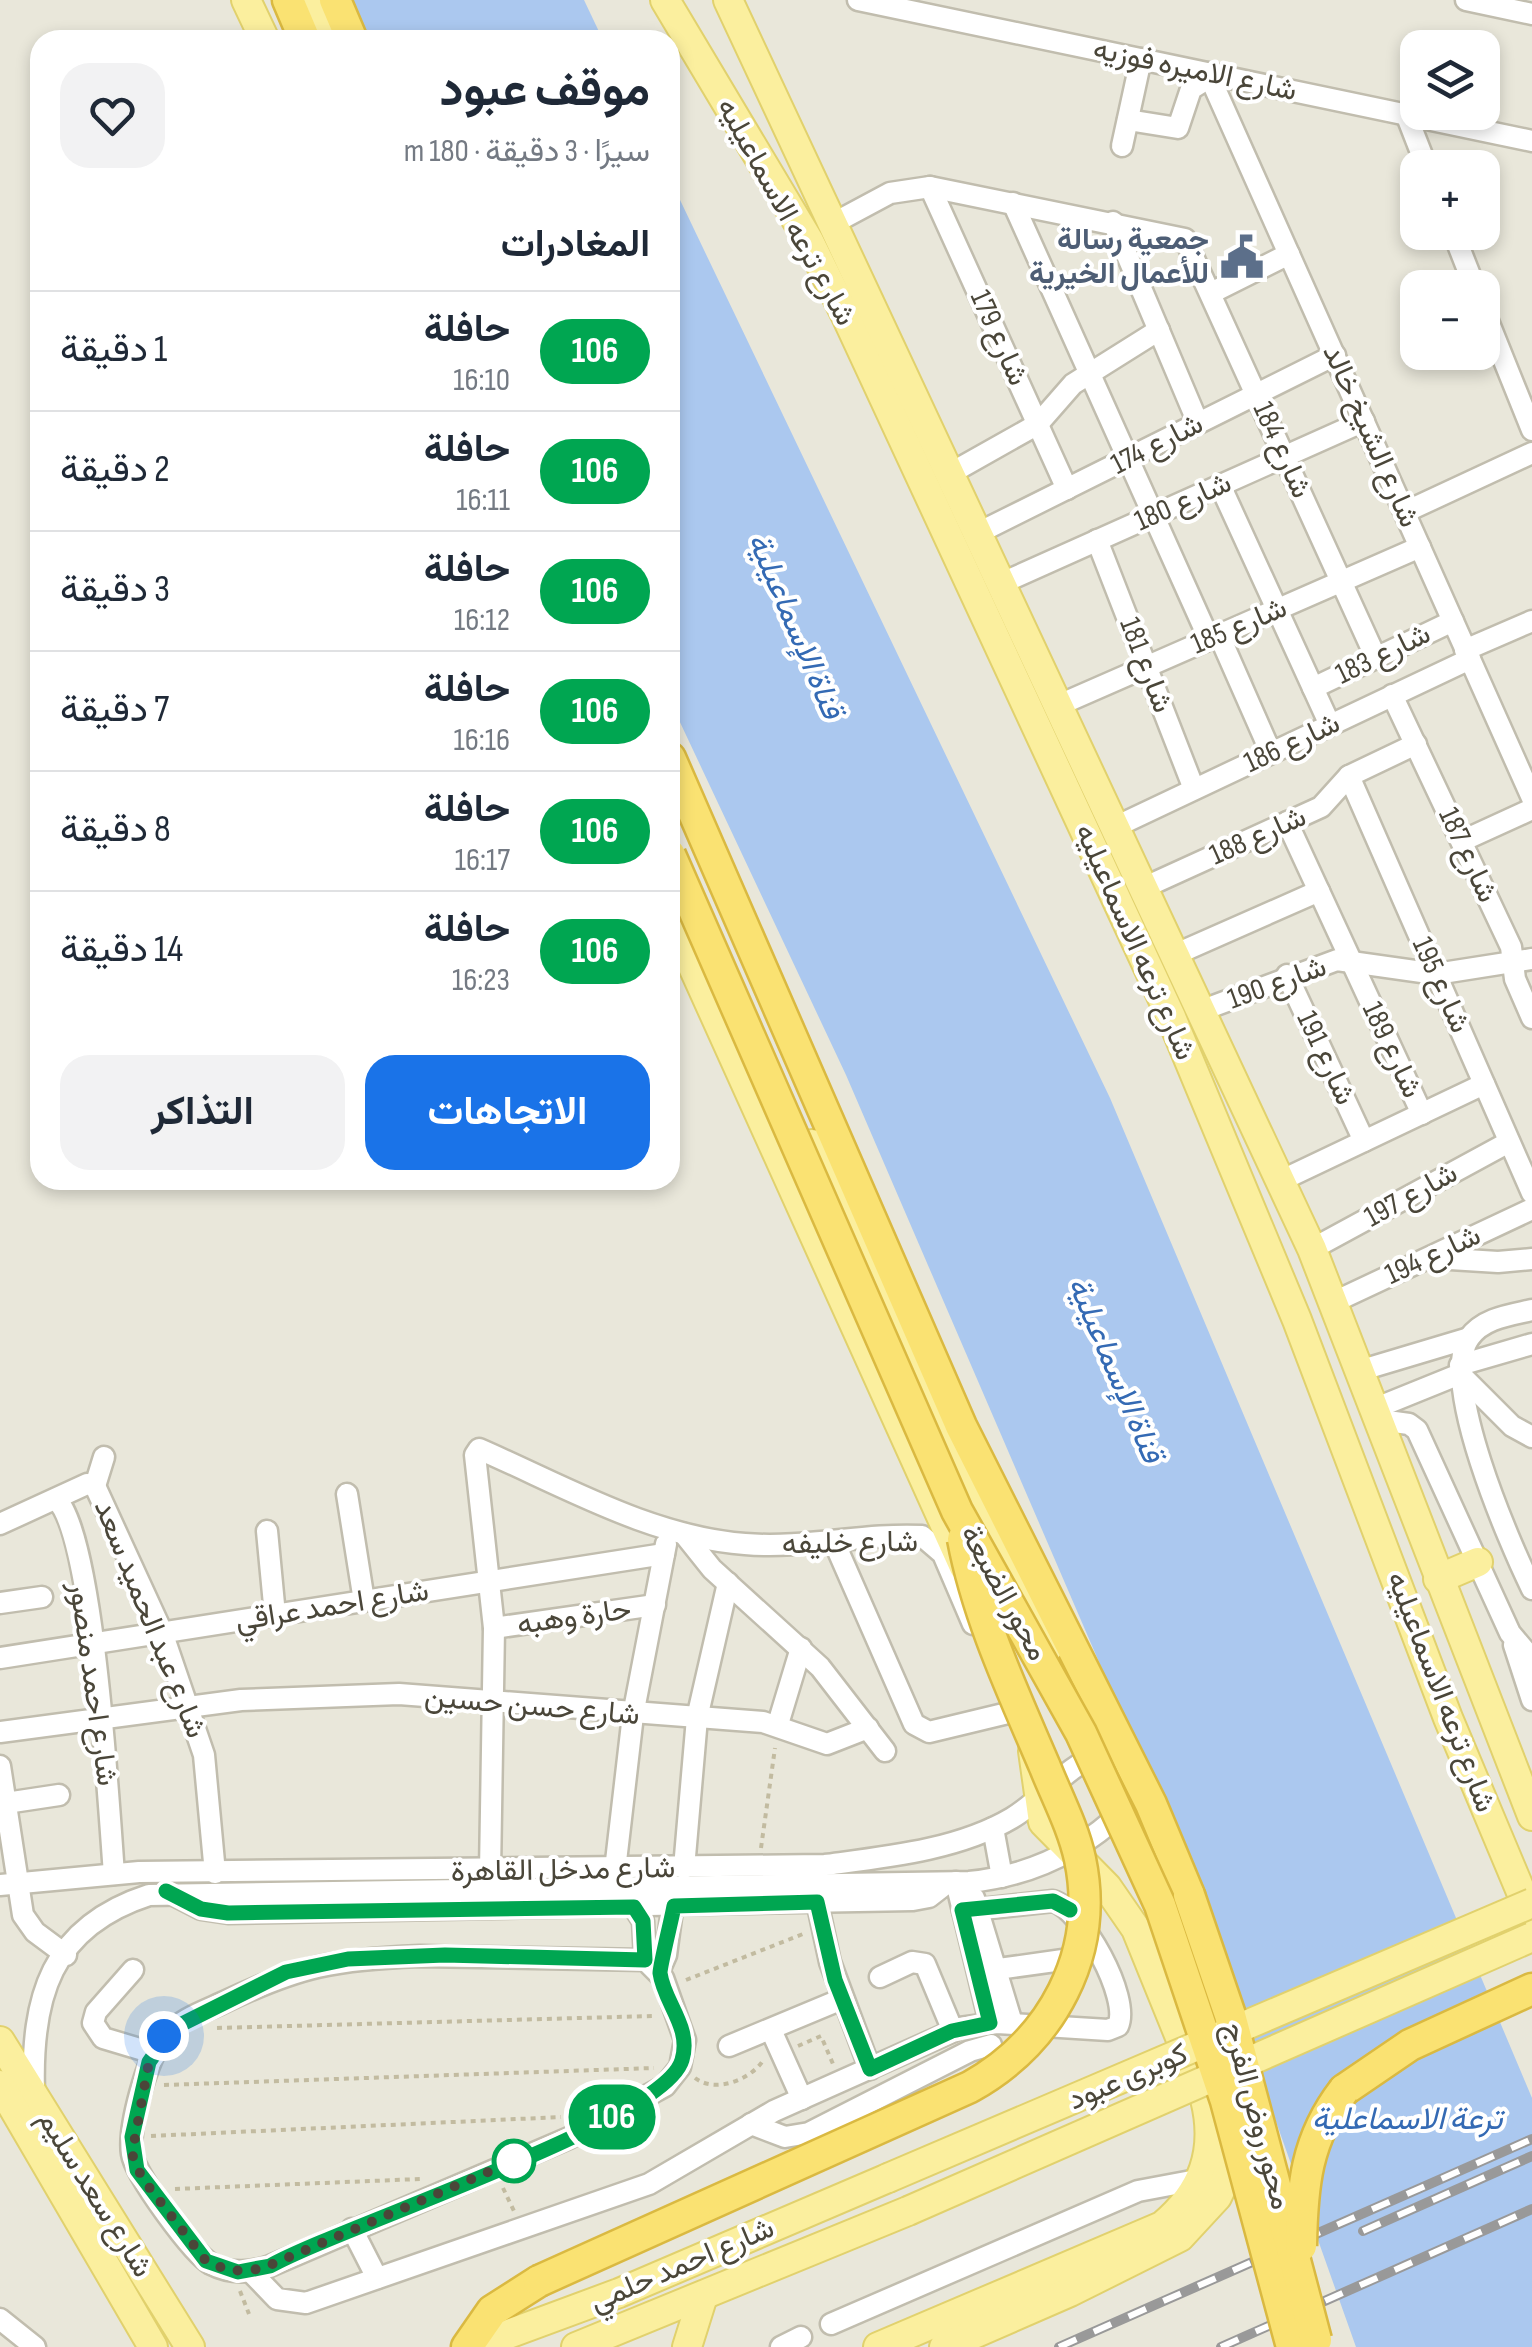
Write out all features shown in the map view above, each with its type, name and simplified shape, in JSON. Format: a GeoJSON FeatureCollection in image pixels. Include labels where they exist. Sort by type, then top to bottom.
{"type":"FeatureCollection","features":[{"type":"Feature","properties":{"kind":"highway"},"geometry":{"type":"LineString","coordinates":[[288,0],[302,30]]}},
{"type":"Feature","properties":{"kind":"highway"},"geometry":{"type":"LineString","coordinates":[[334,0],[348,30]]}},
{"type":"Feature","properties":{"kind":"highway","name":"محور الضبعة"},"geometry":{"type":"LineString","coordinates":[[680,781],[961,1426],[1151,1804],[1189,1895]]}},
{"type":"Feature","properties":{"kind":"highway","name":"محور الضبعة"},"geometry":{"type":"LineString","coordinates":[[680,878],[958,1511],[1081,1733],[1160,1905],[1309,2344]]}},
{"type":"Feature","properties":{"kind":"highway"},"geometry":{"type":"LineString","coordinates":[[470,2347],[479,2324],[492,2311],[539,2281],[970,2088],[1018,2056],[1052,2015],[1082,1939],[1084,1885],[1080,1858],[985,1622],[958,1511]]}},
{"type":"Feature","properties":{"kind":"highway","name":"محور روض الفرج"},"geometry":{"type":"LineString","coordinates":[[1189,1895],[1230,2015],[1300,2278],[1309,2344]]}},
{"type":"Feature","properties":{"kind":"highway"},"geometry":{"type":"LineString","coordinates":[[1300,2278],[1306,2162],[1321,2124],[1344,2090],[1410,2045],[1532,1989]]}},
{"type":"Feature","properties":{"kind":"main road"},"geometry":{"type":"LineString","coordinates":[[246,0],[260,30]]}},
{"type":"Feature","properties":{"kind":"main road"},"geometry":{"type":"LineString","coordinates":[[274,0],[288,30]]}},
{"type":"Feature","properties":{"kind":"main road"},"geometry":{"type":"LineString","coordinates":[[318,0],[331,30]]}},
{"type":"Feature","properties":{"kind":"main road","name":"شارع ترعه الاسماعيليه"},"geometry":{"type":"LineString","coordinates":[[665,0],[808,241],[846,316],[1171,1016],[1311,1354],[1448,1718],[1532,1918]]}},
{"type":"Feature","properties":{"kind":"main road","name":"شارع ترعه الاسماعيليه"},"geometry":{"type":"LineString","coordinates":[[728,0],[1312,1249],[1532,1816]]}},
{"type":"Feature","properties":{"kind":"main road"},"geometry":{"type":"LineString","coordinates":[[680,854],[1154,1870],[1234,2090],[1237,2132],[1229,2172],[1200,2219],[1168,2244],[944,2347]]}},
{"type":"Feature","properties":{"kind":"main road"},"geometry":{"type":"LineString","coordinates":[[680,938],[1022,1699],[1032,1736],[1038,1798],[1050,1834],[1107,1887],[1136,1929],[1206,2099],[1211,2140],[1202,2180],[1178,2213],[1144,2235],[878,2347]]}},
{"type":"Feature","properties":{"kind":"main road"},"geometry":{"type":"LineString","coordinates":[[1438,1579],[1478,1562]]}},
{"type":"Feature","properties":{"kind":"main road","name":"كوبرى عبود"},"geometry":{"type":"LineString","coordinates":[[888,2178],[1532,1904]]}},
{"type":"Feature","properties":{"kind":"main road","name":"كوبرى عبود"},"geometry":{"type":"LineString","coordinates":[[908,2211],[1532,1937]]}},
{"type":"Feature","properties":{"kind":"main road","name":"شارع سعد سليم"},"geometry":{"type":"LineString","coordinates":[[0,2040],[190,2347]]}},
{"type":"Feature","properties":{"kind":"main road","name":"شارع سعد سليم"},"geometry":{"type":"LineString","coordinates":[[0,2085],[153,2347]]}},
{"type":"Feature","properties":{"kind":"main road","name":"شارع احمد حلمي"},"geometry":{"type":"LineString","coordinates":[[470,2347],[619,2294],[888,2178]]}},
{"type":"Feature","properties":{"kind":"main road","name":"شارع احمد حلمي"},"geometry":{"type":"LineString","coordinates":[[576,2347],[908,2211]]}},
{"type":"Feature","properties":{"kind":"main road"},"geometry":{"type":"LineString","coordinates":[[687,2347],[703,2296]]}},
{"type":"Feature","properties":{"kind":"street","name":"شارع الاميره فوزيه"},"geometry":{"type":"LineString","coordinates":[[858,0],[918,5],[1209,75],[1400,113]]}},
{"type":"Feature","properties":{"kind":"street"},"geometry":{"type":"LineString","coordinates":[[1466,0],[1532,14]]}},
{"type":"Feature","properties":{"kind":"street"},"geometry":{"type":"LineString","coordinates":[[1122,146],[1141,59]]}},
{"type":"Feature","properties":{"kind":"street"},"geometry":{"type":"LineString","coordinates":[[1128,120],[1178,128],[1191,89],[1209,75]]}},
{"type":"Feature","properties":{"kind":"street","name":"شارع الشيخ خالد"},"geometry":{"type":"LineString","coordinates":[[1209,75],[1532,798]]}},
{"type":"Feature","properties":{"kind":"street","name":"شارع الاميره فوزيه"},"geometry":{"type":"LineString","coordinates":[[1481,130],[1532,141]]}},
{"type":"Feature","properties":{"kind":"street"},"geometry":{"type":"LineString","coordinates":[[834,223],[890,193],[930,187],[1113,222],[1198,423]]}},
{"type":"Feature","properties":{"kind":"street","name":"شارع 179"},"geometry":{"type":"LineString","coordinates":[[930,187],[1067,489]]}},
{"type":"Feature","properties":{"kind":"street"},"geometry":{"type":"LineString","coordinates":[[1012,203],[1152,516],[1271,753]]}},
{"type":"Feature","properties":{"kind":"street","name":"شارع 184"},"geometry":{"type":"LineString","coordinates":[[1113,222],[1176,234],[1188,243],[1376,658]]}},
{"type":"Feature","properties":{"kind":"street"},"geometry":{"type":"LineString","coordinates":[[1212,293],[1290,254]]}},
{"type":"Feature","properties":{"kind":"street"},"geometry":{"type":"LineString","coordinates":[[950,473],[1038,424],[1060,396],[1088,374],[1159,330]]}},
{"type":"Feature","properties":{"kind":"street"},"geometry":{"type":"LineString","coordinates":[[1500,351],[1532,430]]}},
{"type":"Feature","properties":{"kind":"street","name":"شارع 174"},"geometry":{"type":"LineString","coordinates":[[978,532],[1335,355]]}},
{"type":"Feature","properties":{"kind":"street","name":"شارع 180"},"geometry":{"type":"LineString","coordinates":[[1002,582],[1364,421]]}},
{"type":"Feature","properties":{"kind":"street"},"geometry":{"type":"LineString","coordinates":[[1405,512],[1532,453]]}},
{"type":"Feature","properties":{"kind":"street"},"geometry":{"type":"LineString","coordinates":[[1220,485],[1330,725]]}},
{"type":"Feature","properties":{"kind":"street","name":"شارع 181"},"geometry":{"type":"LineString","coordinates":[[1097,540],[1194,789]]}},
{"type":"Feature","properties":{"kind":"street","name":"شارع 185"},"geometry":{"type":"LineString","coordinates":[[1058,705],[1420,547]]}},
{"type":"Feature","properties":{"kind":"street","name":"شارع 183"},"geometry":{"type":"LineString","coordinates":[[1313,688],[1453,620]]}},
{"type":"Feature","properties":{"kind":"street","name":"شارع 186"},"geometry":{"type":"LineString","coordinates":[[1115,827],[1392,695],[1532,621]]}},
{"type":"Feature","properties":{"kind":"street","name":"شارع 187"},"geometry":{"type":"LineString","coordinates":[[1392,695],[1504,931],[1523,961],[1532,1018]]}},
{"type":"Feature","properties":{"kind":"street","name":"شارع 188"},"geometry":{"type":"LineString","coordinates":[[1143,888],[1329,802],[1349,776],[1416,744]]}},
{"type":"Feature","properties":{"kind":"street","name":"شارع 195"},"geometry":{"type":"LineString","coordinates":[[1349,776],[1532,1193]]}},
{"type":"Feature","properties":{"kind":"street"},"geometry":{"type":"LineString","coordinates":[[1462,841],[1532,809]]}},
{"type":"Feature","properties":{"kind":"street","name":"شارع 189"},"geometry":{"type":"LineString","coordinates":[[1288,822],[1422,1114]]}},
{"type":"Feature","properties":{"kind":"street"},"geometry":{"type":"LineString","coordinates":[[1174,956],[1320,891]]}},
{"type":"Feature","properties":{"kind":"street","name":"شارع 190"},"geometry":{"type":"LineString","coordinates":[[1200,1011],[1287,975],[1351,960],[1436,974],[1523,961]]}},
{"type":"Feature","properties":{"kind":"street","name":"شارع 191"},"geometry":{"type":"LineString","coordinates":[[1287,975],[1364,1141]]}},
{"type":"Feature","properties":{"kind":"street"},"geometry":{"type":"LineString","coordinates":[[1280,1181],[1484,1084]]}},
{"type":"Feature","properties":{"kind":"street","name":"شارع 197"},"geometry":{"type":"LineString","coordinates":[[1312,1249],[1509,1142]]}},
{"type":"Feature","properties":{"kind":"street","name":"شارع 194"},"geometry":{"type":"LineString","coordinates":[[1334,1302],[1532,1208]]}},
{"type":"Feature","properties":{"kind":"street"},"geometry":{"type":"LineString","coordinates":[[1430,1257],[1498,1262],[1532,1259]]}},
{"type":"Feature","properties":{"kind":"street"},"geometry":{"type":"LineString","coordinates":[[1362,1370],[1469,1338],[1492,1320],[1532,1310]]}},
{"type":"Feature","properties":{"kind":"street"},"geometry":{"type":"LineString","coordinates":[[1469,1338],[1460,1370],[1469,1427],[1532,1589]]}},
{"type":"Feature","properties":{"kind":"street"},"geometry":{"type":"LineString","coordinates":[[1378,1414],[1460,1370],[1532,1344]]}},
{"type":"Feature","properties":{"kind":"street"},"geometry":{"type":"LineString","coordinates":[[1460,1370],[1512,1426],[1532,1438]]}},
{"type":"Feature","properties":{"kind":"street"},"geometry":{"type":"LineString","coordinates":[[1378,1414],[1417,1430],[1510,1633],[1532,1700]]}},
{"type":"Feature","properties":{"kind":"street"},"geometry":{"type":"LineString","coordinates":[[490,1872],[494,1628],[492,1582],[474,1455],[479,1449],[677,1533],[801,1648],[885,1751]]}},
{"type":"Feature","properties":{"kind":"street"},"geometry":{"type":"LineString","coordinates":[[0,1524],[87,1484],[95,1486],[104,1457]]}},
{"type":"Feature","properties":{"kind":"street","name":"شارع عبد الحميد سعد"},"geometry":{"type":"LineString","coordinates":[[95,1486],[162,1632],[207,1766],[215,1873]]}},
{"type":"Feature","properties":{"kind":"street"},"geometry":{"type":"LineString","coordinates":[[348,1494],[364,1601]]}},
{"type":"Feature","properties":{"kind":"street","name":"شارع احمد منصور"},"geometry":{"type":"LineString","coordinates":[[56,1498],[68,1518],[94,1645],[114,1874]]}},
{"type":"Feature","properties":{"kind":"street"},"geometry":{"type":"LineString","coordinates":[[268,1531],[275,1615]]}},
{"type":"Feature","properties":{"kind":"street"},"geometry":{"type":"LineString","coordinates":[[615,1870],[633,1715],[664,1554],[677,1533]]}},
{"type":"Feature","properties":{"kind":"street","name":"شارع خليفه"},"geometry":{"type":"LineString","coordinates":[[677,1533],[742,1544],[835,1544],[912,1536],[938,1546],[1012,1712],[1028,1780],[1038,1798]]}},
{"type":"Feature","properties":{"kind":"street"},"geometry":{"type":"LineString","coordinates":[[835,1544],[914,1724],[929,1732],[1012,1712]]}},
{"type":"Feature","properties":{"kind":"street","name":"شارع احمد عراقي"},"geometry":{"type":"LineString","coordinates":[[0,1658],[664,1554]]}},
{"type":"Feature","properties":{"kind":"street"},"geometry":{"type":"LineString","coordinates":[[657,1973],[677,1887],[697,1718],[728,1584]]}},
{"type":"Feature","properties":{"kind":"street"},"geometry":{"type":"LineString","coordinates":[[0,1603],[42,1597]]}},
{"type":"Feature","properties":{"kind":"street","name":"حارة وهبه"},"geometry":{"type":"LineString","coordinates":[[494,1628],[655,1605]]}},
{"type":"Feature","properties":{"kind":"street"},"geometry":{"type":"LineString","coordinates":[[1510,1633],[1532,1659]]}},
{"type":"Feature","properties":{"kind":"street"},"geometry":{"type":"LineString","coordinates":[[778,1724],[801,1648]]}},
{"type":"Feature","properties":{"kind":"street","name":"شارع حسن حسين"},"geometry":{"type":"LineString","coordinates":[[0,1732],[287,1696],[399,1694],[778,1724],[827,1744],[868,1728]]}},
{"type":"Feature","properties":{"kind":"street","name":"شارع مدخل القاهرة"},"geometry":{"type":"LineString","coordinates":[[9,1883],[114,1874],[615,1870],[677,1887],[758,1868],[877,1858],[992,1828],[1038,1798],[1071,1769],[1099,1754]]}},
{"type":"Feature","properties":{"kind":"street"},"geometry":{"type":"LineString","coordinates":[[0,1766],[6,1802],[9,1883],[28,1924],[66,1955]]}},
{"type":"Feature","properties":{"kind":"street"},"geometry":{"type":"LineString","coordinates":[[6,1802],[58,1796]]}},
{"type":"Feature","properties":{"kind":"street","name":"شارع مدخل القاهرة"},"geometry":{"type":"LineString","coordinates":[[34,2094],[36,2010],[48,1981],[88,1928],[117,1908],[166,1891],[677,1887],[816,1894],[957,1882],[1002,1878],[1072,1851],[1126,1809]]}},
{"type":"Feature","properties":{"kind":"street"},"geometry":{"type":"LineString","coordinates":[[992,1828],[1002,1878]]}},
{"type":"Feature","properties":{"kind":"street"},"geometry":{"type":"LineString","coordinates":[[957,1882],[970,1910],[986,1971],[990,2023]]}},
{"type":"Feature","properties":{"kind":"street"},"geometry":{"type":"LineString","coordinates":[[166,1891],[201,1909],[228,1913],[634,1907],[677,1887]]}},
{"type":"Feature","properties":{"kind":"street"},"geometry":{"type":"LineString","coordinates":[[472,1888],[472,1910]]}},
{"type":"Feature","properties":{"kind":"street"},"geometry":{"type":"LineString","coordinates":[[816,1894],[821,1927],[842,1999],[870,2069]]}},
{"type":"Feature","properties":{"kind":"street"},"geometry":{"type":"LineString","coordinates":[[251,2272],[268,2293],[296,2303],[662,2178],[751,2124],[952,2031],[990,2023],[1108,2030],[1118,2026],[1122,2020],[1116,1995],[1100,1954],[1070,1910],[1057,1902],[970,1910]]}},
{"type":"Feature","properties":{"kind":"street"},"geometry":{"type":"LineString","coordinates":[[634,1907],[643,1921],[657,1973],[685,2040],[680,2067],[659,2091],[583,2132],[251,2272],[230,2271],[206,2261],[137,2170],[132,2137],[144,2085],[154,2053],[172,2029],[286,1972],[335,1961],[445,1955],[657,1973]]}},
{"type":"Feature","properties":{"kind":"street"},"geometry":{"type":"LineString","coordinates":[[986,1971],[1100,1954]]}},
{"type":"Feature","properties":{"kind":"street"},"geometry":{"type":"LineString","coordinates":[[880,1977],[912,1962],[925,1964],[952,2031]]}},
{"type":"Feature","properties":{"kind":"street"},"geometry":{"type":"LineString","coordinates":[[133,1970],[96,2012],[93,2023],[103,2038],[154,2053]]}},
{"type":"Feature","properties":{"kind":"street"},"geometry":{"type":"LineString","coordinates":[[986,1971],[1012,2023]]}},
{"type":"Feature","properties":{"kind":"street"},"geometry":{"type":"LineString","coordinates":[[729,2046],[842,1999]]}},
{"type":"Feature","properties":{"kind":"street"},"geometry":{"type":"LineString","coordinates":[[771,2030],[802,2099]]}},
{"type":"Feature","properties":{"kind":"street"},"geometry":{"type":"LineString","coordinates":[[751,2124],[773,2135],[809,2133],[970,2051],[991,2045]]}},
{"type":"Feature","properties":{"kind":"street"},"geometry":{"type":"LineString","coordinates":[[831,2324],[1138,2191],[1202,2180]]}},
{"type":"Feature","properties":{"kind":"street"},"geometry":{"type":"LineString","coordinates":[[352,2229],[377,2278]]}},
{"type":"Feature","properties":{"kind":"street"},"geometry":{"type":"LineString","coordinates":[[0,2320],[35,2347]]}},
{"type":"Feature","properties":{"kind":"street"},"geometry":{"type":"LineString","coordinates":[[780,2347],[802,2337]]}},
{"type":"Feature","properties":{"kind":"path"},"geometry":{"type":"LineString","coordinates":[[758,1868],[778,1724]]}},
{"type":"Feature","properties":{"kind":"path"},"geometry":{"type":"LineString","coordinates":[[657,1973],[821,1927]]}},
{"type":"Feature","properties":{"kind":"path"},"geometry":{"type":"LineString","coordinates":[[172,2029],[678,2016]]}},
{"type":"Feature","properties":{"kind":"path"},"geometry":{"type":"LineString","coordinates":[[144,2085],[680,2067],[702,2083],[716,2087],[821,2036],[841,2082]]}},
{"type":"Feature","properties":{"kind":"path"},"geometry":{"type":"LineString","coordinates":[[132,2137],[564,2116]]}},
{"type":"Feature","properties":{"kind":"path"},"geometry":{"type":"LineString","coordinates":[[495,2170],[522,2228]]}},
{"type":"Feature","properties":{"kind":"path"},"geometry":{"type":"LineString","coordinates":[[170,2190],[432,2178]]}},
{"type":"Feature","properties":{"kind":"shaded area"},"geometry":{"type":"Polygon","coordinates":[[[0,0],[1532,0],[1532,2185],[1507,2347],[0,2347],[0,0]]]}},
{"type":"Feature","properties":{"kind":"water"},"geometry":{"type":"Polygon","coordinates":[[[340,0],[584,0],[598,30],[354,30],[340,0]]]}},
{"type":"Feature","properties":{"kind":"water","name":"ترعة الاسماعلية"},"geometry":{"type":"Polygon","coordinates":[[[680,200],[1110,1098],[1532,2098],[1532,2347],[1356,2347],[1177,1843],[846,1075],[680,722],[680,200]]]}},
{"type":"Feature","properties":{"kind":"railway"},"geometry":{"type":"LineString","coordinates":[[1059,2347],[1532,2139]]}},
{"type":"Feature","properties":{"kind":"railway"},"geometry":{"type":"LineString","coordinates":[[1363,2231],[1532,2156]]}},
{"type":"Feature","properties":{"kind":"railway"},"geometry":{"type":"LineString","coordinates":[[1221,2347],[1532,2209]]}},
{"type":"Feature","properties":{"kind":"bus line","name":"106"},"geometry":{"type":"LineString","coordinates":[[166,1891],[201,1909],[228,1913],[634,1907],[643,1921],[645,1960],[445,1955],[348,1959],[286,1972],[172,2029],[149,2062],[132,2137],[134,2162],[206,2261],[238,2272],[270,2266],[569,2138],[665,2086],[680,2067],[685,2046],[660,1971],[674,1906],[817,1902],[835,1980],[870,2069],[952,2031],[990,2023],[962,1910],[1053,1901],[1070,1910]]}},
{"type":"Feature","properties":{"kind":"place","name":"جمعية رسالة للأعمال الخيرية"},"geometry":{"type":"Point","coordinates":[1242,257]}},
{"type":"Feature","properties":{"kind":"route"},"geometry":{"type":"LineString","coordinates":[[164,2036],[149,2062],[132,2137],[134,2162],[206,2261],[223,2269],[261,2269],[514,2161]]}},
{"type":"Feature","properties":{"kind":"water label","name":"قناة الإسماعيلية"},"geometry":{"type":"Point","coordinates":[795,626]}},
{"type":"Feature","properties":{"kind":"water label","name":"قناة الإسماعيلية"},"geometry":{"type":"Point","coordinates":[1115,1370]}}]}
